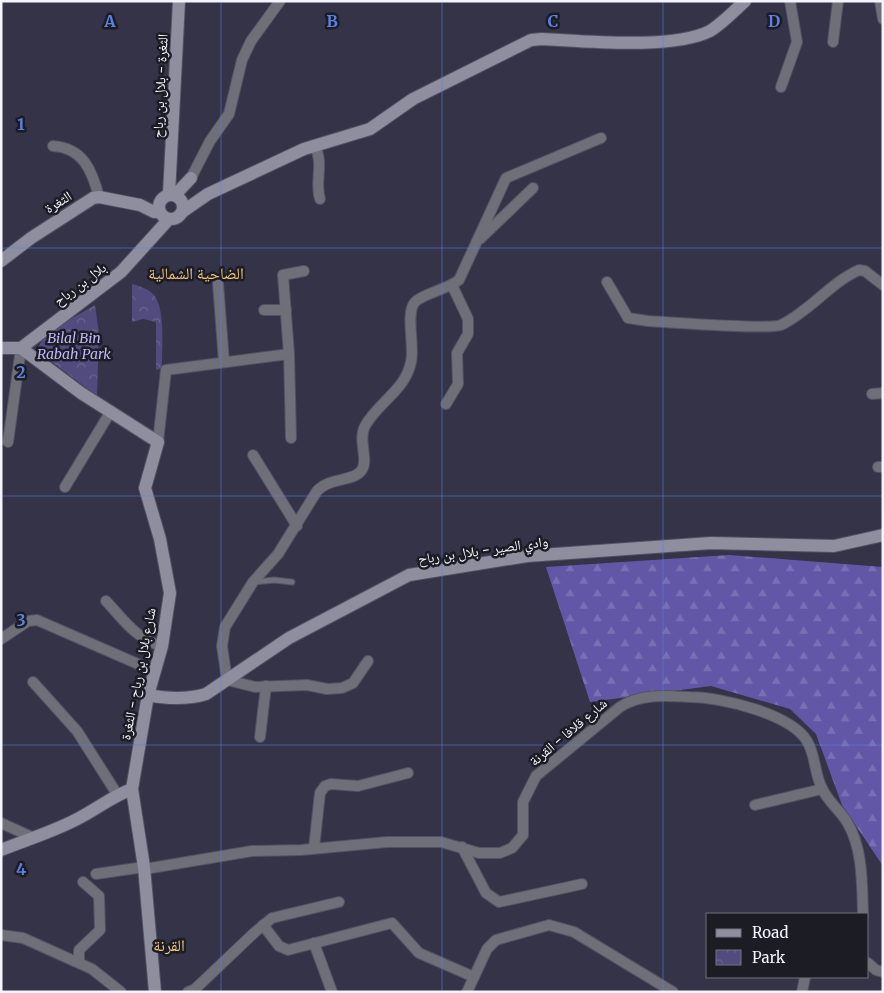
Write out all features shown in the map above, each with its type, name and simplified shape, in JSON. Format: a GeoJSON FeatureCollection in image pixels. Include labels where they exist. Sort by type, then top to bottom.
{"type":"FeatureCollection","features":[{"type":"Feature","properties":{"kind":"street","name":"الثغرة - بلال بن رباح"},"geometry":{"type":"LineString","coordinates":[[177,199],[171,173],[179,1]]}},
{"type":"Feature","properties":{"kind":"street"},"geometry":{"type":"LineString","coordinates":[[191,178],[210,141],[229,114],[242,60],[250,41],[280,1]]}},
{"type":"Feature","properties":{"kind":"street"},"geometry":{"type":"LineString","coordinates":[[53,146],[68,147],[89,167],[99,196],[140,205],[154,212],[162,212],[177,218],[177,199],[208,194],[314,146],[370,129],[413,99],[531,40],[613,43],[681,40],[701,35],[718,26],[745,1]]}},
{"type":"Feature","properties":{"kind":"street"},"geometry":{"type":"LineString","coordinates":[[781,87],[797,42],[790,1]]}},
{"type":"Feature","properties":{"kind":"street"},"geometry":{"type":"LineString","coordinates":[[833,42],[838,1]]}},
{"type":"Feature","properties":{"kind":"street"},"geometry":{"type":"LineString","coordinates":[[880,1],[883,19]]}},
{"type":"Feature","properties":{"kind":"street"},"geometry":{"type":"LineString","coordinates":[[368,661],[353,683],[342,688],[328,689],[308,685],[255,687],[227,680],[222,646],[223,633],[253,582],[278,554],[321,487],[357,474],[362,469],[364,462],[361,442],[365,425],[399,388],[410,367],[413,351],[412,306],[420,298],[452,285],[459,280],[506,178],[601,138]]}},
{"type":"Feature","properties":{"kind":"street"},"geometry":{"type":"LineString","coordinates":[[314,146],[320,155],[318,193],[320,199]]}},
{"type":"Feature","properties":{"kind":"street","name":"بلال بن رباح"},"geometry":{"type":"LineString","coordinates":[[21,348],[121,272],[151,238],[162,212],[162,197],[177,199],[191,178]]}},
{"type":"Feature","properties":{"kind":"street"},"geometry":{"type":"LineString","coordinates":[[475,243],[533,188]]}},
{"type":"Feature","properties":{"kind":"street","name":"الثغرة"},"geometry":{"type":"LineString","coordinates":[[1,261],[31,238],[99,196]]}},
{"type":"Feature","properties":{"kind":"street"},"geometry":{"type":"LineString","coordinates":[[291,438],[289,354],[283,275],[304,270]]}},
{"type":"Feature","properties":{"kind":"street"},"geometry":{"type":"LineString","coordinates":[[608,282],[628,318],[648,321],[779,326],[804,311],[822,295],[858,270],[866,271],[883,285]]}},
{"type":"Feature","properties":{"kind":"street"},"geometry":{"type":"LineString","coordinates":[[218,282],[224,362]]}},
{"type":"Feature","properties":{"kind":"street"},"geometry":{"type":"LineString","coordinates":[[446,404],[458,384],[457,353],[468,334],[468,319],[452,285]]}},
{"type":"Feature","properties":{"kind":"street"},"geometry":{"type":"LineString","coordinates":[[264,310],[286,310]]}},
{"type":"Feature","properties":{"kind":"street"},"geometry":{"type":"LineString","coordinates":[[1,348],[21,348],[81,393],[158,442],[166,370],[289,354]]}},
{"type":"Feature","properties":{"kind":"street"},"geometry":{"type":"LineString","coordinates":[[8,442],[21,348]]}},
{"type":"Feature","properties":{"kind":"street"},"geometry":{"type":"LineString","coordinates":[[872,394],[883,393]]}},
{"type":"Feature","properties":{"kind":"street"},"geometry":{"type":"LineString","coordinates":[[65,487],[111,411]]}},
{"type":"Feature","properties":{"kind":"street","name":"شارع بلال بن رباح - الثغرة"},"geometry":{"type":"LineString","coordinates":[[155,992],[144,868],[132,789],[148,695],[162,646],[170,593],[160,539],[145,488],[158,442]]}},
{"type":"Feature","properties":{"kind":"street"},"geometry":{"type":"LineString","coordinates":[[253,454],[297,526]]}},
{"type":"Feature","properties":{"kind":"street","name":"وادي الصير - بلال بن رباح"},"geometry":{"type":"LineString","coordinates":[[148,695],[176,699],[192,698],[206,694],[288,638],[409,575],[527,556],[711,543],[834,546],[883,535]]}},
{"type":"Feature","properties":{"kind":"street"},"geometry":{"type":"LineString","coordinates":[[106,601],[134,631],[151,643],[162,646]]}},
{"type":"Feature","properties":{"kind":"street"},"geometry":{"type":"LineString","coordinates":[[1,639],[28,621],[37,620],[154,672]]}},
{"type":"Feature","properties":{"kind":"street"},"geometry":{"type":"LineString","coordinates":[[33,682],[77,731],[117,794]]}},
{"type":"Feature","properties":{"kind":"street"},"geometry":{"type":"LineString","coordinates":[[260,737],[266,686]]}},
{"type":"Feature","properties":{"kind":"street","name":"شارع قلافا - القرنة"},"geometry":{"type":"LineString","coordinates":[[96,874],[252,851],[387,842],[441,842],[462,847],[479,854],[491,855],[512,848],[523,835],[523,802],[536,776],[620,707],[642,697],[708,697],[786,721],[798,730],[811,748],[822,789],[845,819],[854,836],[860,872],[863,913]]}},
{"type":"Feature","properties":{"kind":"street"},"geometry":{"type":"LineString","coordinates":[[314,848],[320,793],[325,786],[332,784],[358,786],[408,773]]}},
{"type":"Feature","properties":{"kind":"street"},"geometry":{"type":"LineString","coordinates":[[1,850],[80,818],[117,794],[132,789]]}},
{"type":"Feature","properties":{"kind":"street"},"geometry":{"type":"LineString","coordinates":[[755,805],[822,789]]}},
{"type":"Feature","properties":{"kind":"street"},"geometry":{"type":"LineString","coordinates":[[1,823],[34,838]]}},
{"type":"Feature","properties":{"kind":"street"},"geometry":{"type":"LineString","coordinates":[[462,847],[486,893],[498,902],[582,884]]}},
{"type":"Feature","properties":{"kind":"street"},"geometry":{"type":"LineString","coordinates":[[79,964],[79,950],[98,933],[101,926],[99,896],[83,882]]}},
{"type":"Feature","properties":{"kind":"street"},"geometry":{"type":"LineString","coordinates":[[188,992],[195,989],[263,924],[272,918],[340,902]]}},
{"type":"Feature","properties":{"kind":"street"},"geometry":{"type":"LineString","coordinates":[[263,924],[277,944],[284,949],[390,923],[419,953],[474,977]]}},
{"type":"Feature","properties":{"kind":"street"},"geometry":{"type":"LineString","coordinates":[[467,992],[487,949],[496,940],[548,925],[574,932],[673,992]]}},
{"type":"Feature","properties":{"kind":"street"},"geometry":{"type":"LineString","coordinates":[[1,935],[23,938],[92,969],[121,992]]}},
{"type":"Feature","properties":{"kind":"street"},"geometry":{"type":"LineString","coordinates":[[314,943],[332,992]]}},
{"type":"Feature","properties":{"kind":"street"},"geometry":{"type":"LineString","coordinates":[[802,992],[805,978]]}},
{"type":"Feature","properties":{"kind":"lane"},"geometry":{"type":"LineString","coordinates":[[253,582],[274,580],[292,582]]}},
{"type":"Feature","properties":{"kind":"green space"},"geometry":{"type":"Polygon","coordinates":[[[132,284],[152,293],[159,305],[162,332],[162,368],[156,370],[156,322],[143,319],[132,322],[132,284]]]}},
{"type":"Feature","properties":{"kind":"green space","name":"Bilal Bin Rabah Park"},"geometry":{"type":"Polygon","coordinates":[[[95,305],[99,334],[97,396],[48,359],[39,346],[46,333],[95,305]]]}},
{"type":"Feature","properties":{"kind":"green space"},"geometry":{"type":"Polygon","coordinates":[[[729,555],[883,567],[883,866],[842,805],[816,734],[790,709],[711,686],[590,702],[546,567],[729,555]]]}},
{"type":"Feature","properties":{"kind":"district","name":"الضاحية الشمالية"},"geometry":{"type":"Point","coordinates":[196,273]}},
{"type":"Feature","properties":{"kind":"district","name":"القرنة"},"geometry":{"type":"Point","coordinates":[169,945]}}]}
